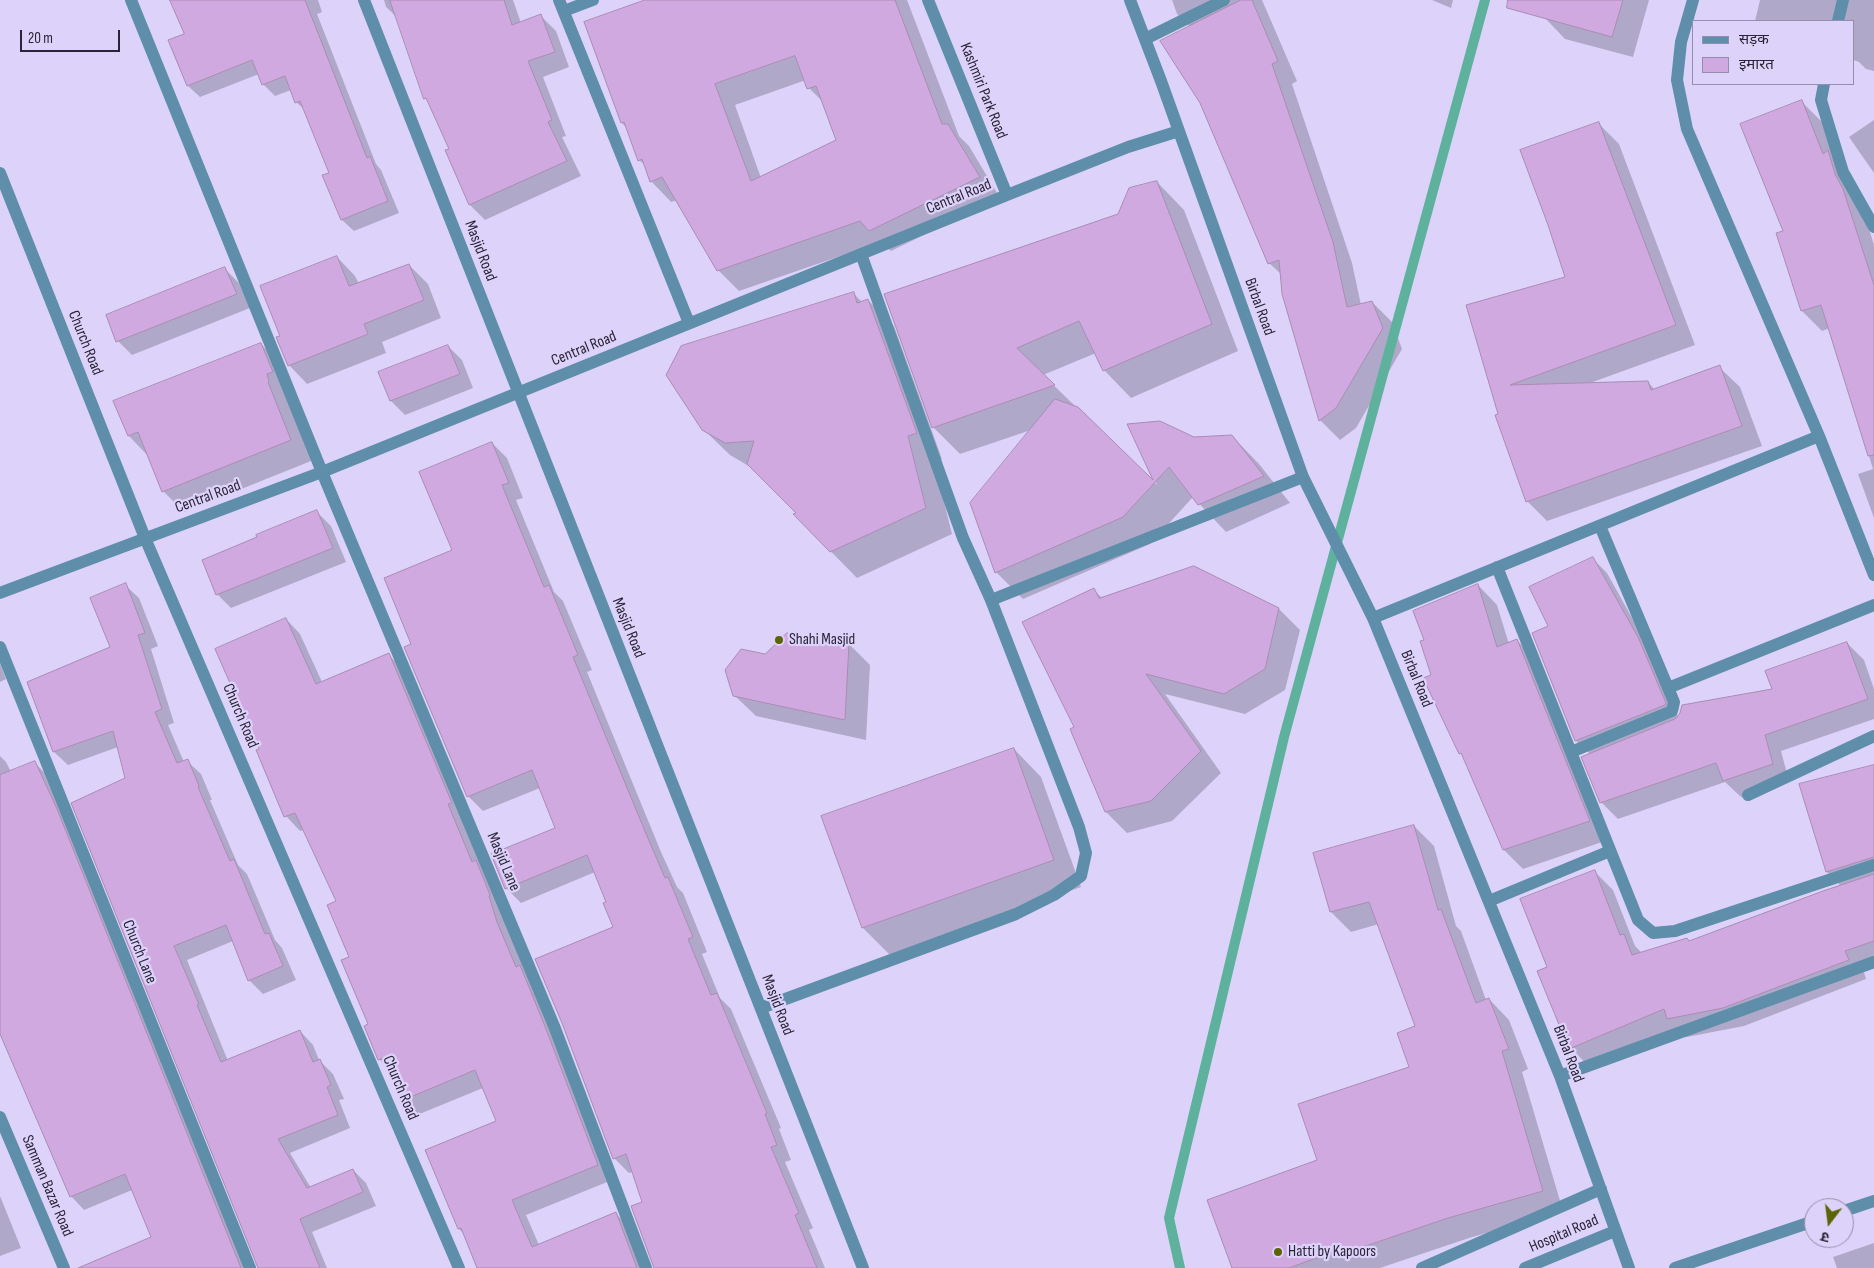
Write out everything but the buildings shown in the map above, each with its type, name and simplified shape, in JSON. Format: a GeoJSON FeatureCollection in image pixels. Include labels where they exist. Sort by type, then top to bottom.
{"type":"FeatureCollection","features":[{"type":"Feature","properties":{"kind":"street","name":"Masjid Lane"},"geometry":{"type":"LineString","coordinates":[[131,0],[322,472],[554,1026],[646,1268]]}},
{"type":"Feature","properties":{"kind":"street","name":"Masjid Road"},"geometry":{"type":"LineString","coordinates":[[364,0],[863,1268]]}},
{"type":"Feature","properties":{"kind":"street"},"geometry":{"type":"LineString","coordinates":[[593,0],[561,6],[689,323]]}},
{"type":"Feature","properties":{"kind":"street","name":"Kashmiri Park Road"},"geometry":{"type":"LineString","coordinates":[[928,0],[1007,195]]}},
{"type":"Feature","properties":{"kind":"street","name":"Birbal Road"},"geometry":{"type":"LineString","coordinates":[[1130,0],[1303,478],[1373,618],[1560,1076],[1615,1231]]}},
{"type":"Feature","properties":{"kind":"street"},"geometry":{"type":"LineString","coordinates":[[1145,39],[1224,0]]}},
{"type":"Feature","properties":{"kind":"street"},"geometry":{"type":"LineString","coordinates":[[1693,0],[1681,42],[1677,80],[1687,129],[1819,436],[1874,575]]}},
{"type":"Feature","properties":{"kind":"street"},"geometry":{"type":"LineString","coordinates":[[1838,20],[1843,0]]}},
{"type":"Feature","properties":{"kind":"street"},"geometry":{"type":"LineString","coordinates":[[1824,85],[1821,100],[1843,172],[1874,226]]}},
{"type":"Feature","properties":{"kind":"street","name":"Central Road"},"geometry":{"type":"LineString","coordinates":[[0,593],[322,472],[1007,195],[1128,147],[1179,131]]}},
{"type":"Feature","properties":{"kind":"street","name":"Church Road"},"geometry":{"type":"LineString","coordinates":[[0,174],[146,538],[460,1268]]}},
{"type":"Feature","properties":{"kind":"street"},"geometry":{"type":"LineString","coordinates":[[761,1008],[1016,914],[1054,894],[1081,876],[1086,853],[1079,827],[991,600],[963,538],[861,254]]}},
{"type":"Feature","properties":{"kind":"street"},"geometry":{"type":"LineString","coordinates":[[1373,618],[1819,436]]}},
{"type":"Feature","properties":{"kind":"street"},"geometry":{"type":"LineString","coordinates":[[991,600],[1303,478]]}},
{"type":"Feature","properties":{"kind":"street"},"geometry":{"type":"LineString","coordinates":[[1571,752],[1672,711],[1674,702],[1600,526]]}},
{"type":"Feature","properties":{"kind":"street"},"geometry":{"type":"LineString","coordinates":[[1497,567],[1638,920],[1653,933],[1675,931],[1874,865]]}},
{"type":"Feature","properties":{"kind":"street"},"geometry":{"type":"LineString","coordinates":[[1668,688],[1874,605]]}},
{"type":"Feature","properties":{"kind":"street","name":"Church Lane"},"geometry":{"type":"LineString","coordinates":[[0,646],[250,1268]]}},
{"type":"Feature","properties":{"kind":"street"},"geometry":{"type":"LineString","coordinates":[[1748,794],[1874,736]]}},
{"type":"Feature","properties":{"kind":"street"},"geometry":{"type":"LineString","coordinates":[[1489,901],[1610,851]]}},
{"type":"Feature","properties":{"kind":"street"},"geometry":{"type":"LineString","coordinates":[[1560,1076],[1874,962]]}},
{"type":"Feature","properties":{"kind":"street","name":"Samman Bazar Road"},"geometry":{"type":"LineString","coordinates":[[0,1117],[64,1268]]}},
{"type":"Feature","properties":{"kind":"street"},"geometry":{"type":"LineString","coordinates":[[1422,1268],[1601,1189]]}},
{"type":"Feature","properties":{"kind":"street"},"geometry":{"type":"LineString","coordinates":[[1854,1208],[1874,1201]]}},
{"type":"Feature","properties":{"kind":"street"},"geometry":{"type":"LineString","coordinates":[[1675,1268],[1804,1224]]}},
{"type":"Feature","properties":{"kind":"street"},"geometry":{"type":"LineString","coordinates":[[1615,1231],[1629,1268]]}},
{"type":"Feature","properties":{"kind":"street","name":"Hospital Road"},"geometry":{"type":"LineString","coordinates":[[1525,1268],[1615,1231]]}},
{"type":"Feature","properties":{"kind":"waterway"},"geometry":{"type":"LineString","coordinates":[[1180,1268],[1169,1218],[1284,737],[1485,0]]}},
{"type":"Feature","properties":{"kind":"place","name":"Shahi Masjid"},"geometry":{"type":"Point","coordinates":[779,640]}},
{"type":"Feature","properties":{"kind":"place","name":"Hatti by Kapoors"},"geometry":{"type":"Point","coordinates":[1278,1252]}}]}
